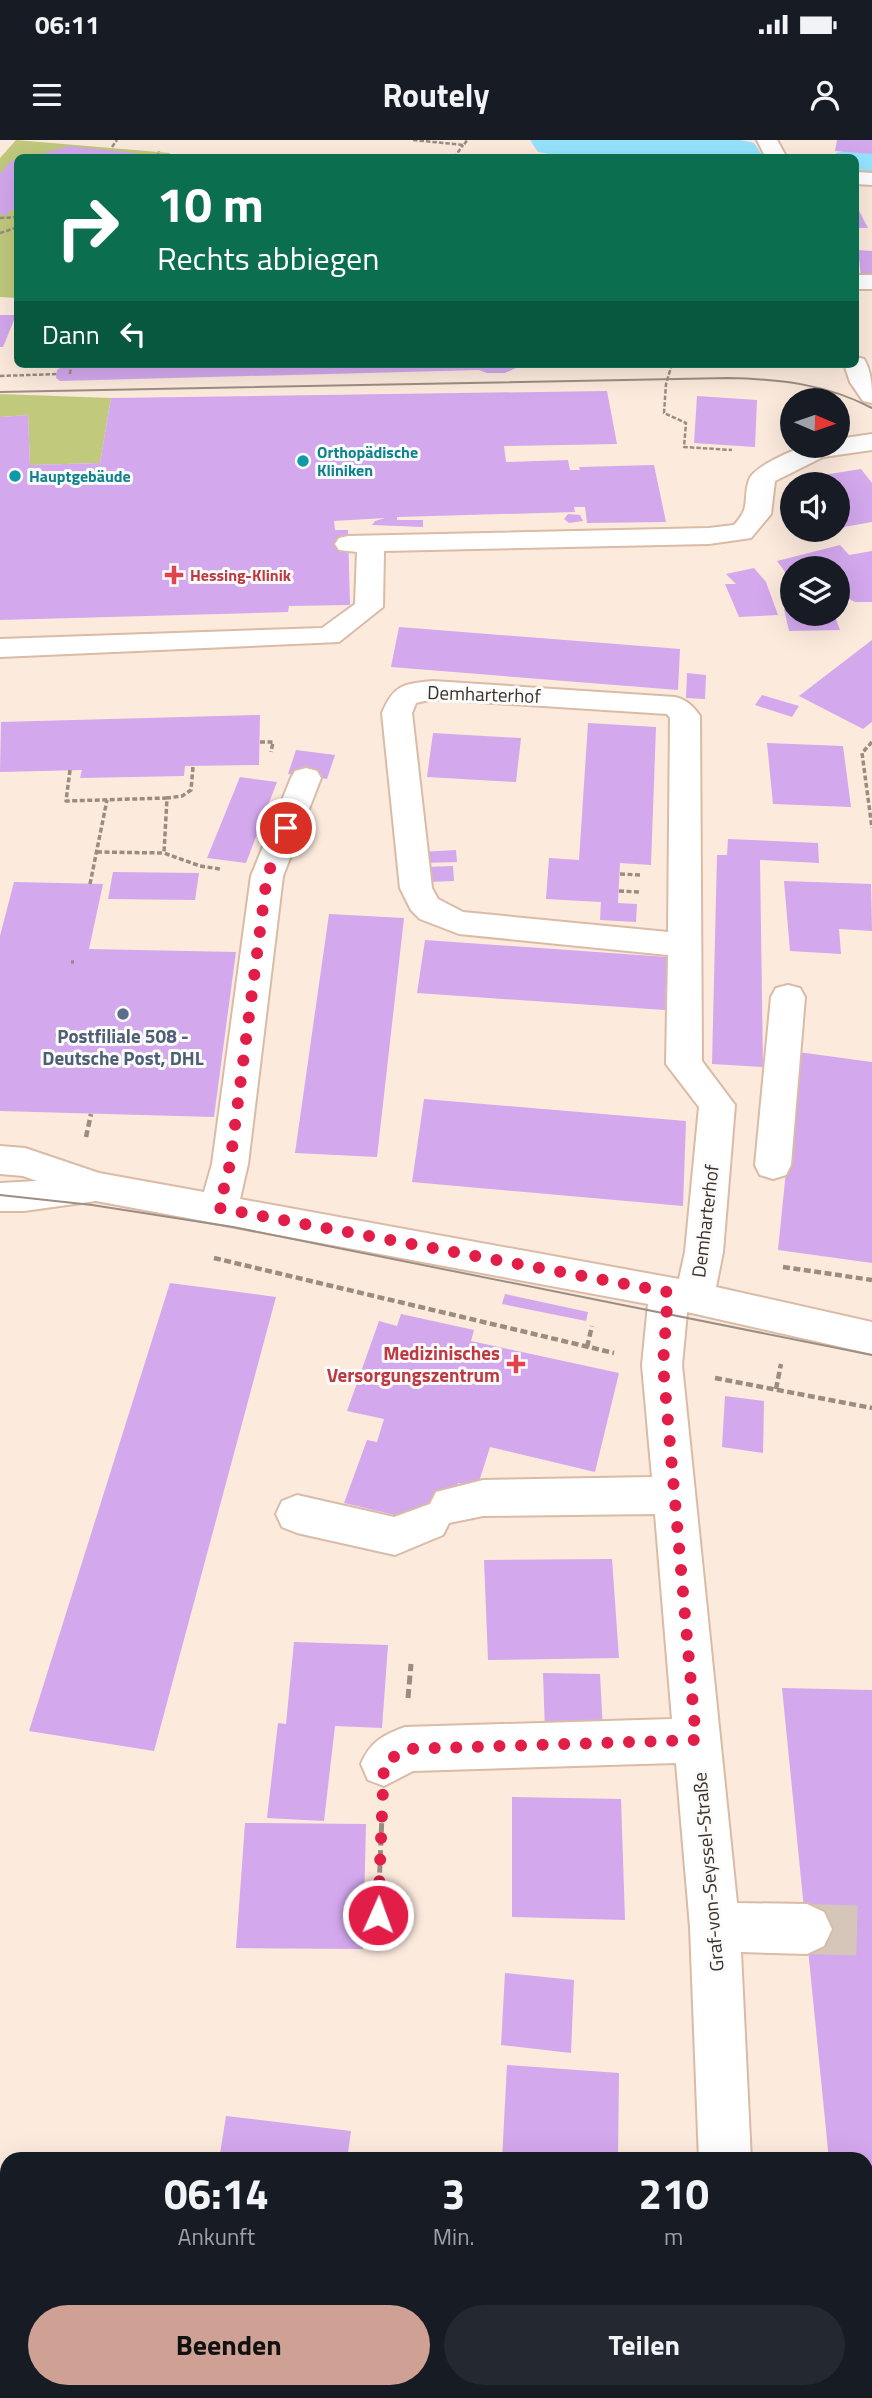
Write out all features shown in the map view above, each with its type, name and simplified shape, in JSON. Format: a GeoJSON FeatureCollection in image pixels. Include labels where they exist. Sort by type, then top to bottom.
{"type":"FeatureCollection","features":[{"type":"Feature","properties":{"kind":"street"},"geometry":{"type":"LineString","coordinates":[[857,368],[862,382],[872,396]]}},
{"type":"Feature","properties":{"kind":"street"},"geometry":{"type":"LineString","coordinates":[[0,648],[329,636],[369,607],[360,544],[709,536],[742,532],[758,514],[762,478],[793,458],[831,447],[872,442]]}},
{"type":"Feature","properties":{"kind":"street","name":"Demharterhof"},"geometry":{"type":"LineString","coordinates":[[681,1295],[704,1252],[717,1105],[684,1063],[685,945],[685,716],[675,706],[433,690],[413,692],[402,698],[397,713],[416,888],[421,904],[436,915],[459,923],[685,945]]}},
{"type":"Feature","properties":{"kind":"street"},"geometry":{"type":"LineString","coordinates":[[219,1208],[230,1164],[267,876],[306,778]]}},
{"type":"Feature","properties":{"kind":"street"},"geometry":{"type":"LineString","coordinates":[[774,1165],[788,998]]}},
{"type":"Feature","properties":{"kind":"street"},"geometry":{"type":"LineString","coordinates":[[0,1160],[24,1161],[97,1187],[681,1295],[872,1338]]}},
{"type":"Feature","properties":{"kind":"street"},"geometry":{"type":"LineString","coordinates":[[0,1197],[24,1197],[97,1187]]}},
{"type":"Feature","properties":{"kind":"street","name":"Graf-von-Seyssel-Straße"},"geometry":{"type":"LineString","coordinates":[[681,1295],[663,1365],[715,1927],[725,2152]]}},
{"type":"Feature","properties":{"kind":"street"},"geometry":{"type":"LineString","coordinates":[[297,1514],[395,1536],[439,1514],[483,1498],[673,1495]]}},
{"type":"Feature","properties":{"kind":"street"},"geometry":{"type":"LineString","coordinates":[[384,1764],[405,1749],[696,1740]]}},
{"type":"Feature","properties":{"kind":"street"},"geometry":{"type":"LineString","coordinates":[[715,1927],[807,1929]]}},
{"type":"Feature","properties":{"kind":"path"},"geometry":{"type":"LineString","coordinates":[[112,147],[117,140]]}},
{"type":"Feature","properties":{"kind":"path"},"geometry":{"type":"LineString","coordinates":[[413,140],[464,145]]}},
{"type":"Feature","properties":{"kind":"path"},"geometry":{"type":"LineString","coordinates":[[457,154],[467,140]]}},
{"type":"Feature","properties":{"kind":"path"},"geometry":{"type":"LineString","coordinates":[[70,374],[71,368]]}},
{"type":"Feature","properties":{"kind":"path"},"geometry":{"type":"LineString","coordinates":[[672,368],[666,384],[664,413],[686,423],[684,447],[742,451],[762,478]]}},
{"type":"Feature","properties":{"kind":"path"},"geometry":{"type":"LineString","coordinates":[[0,376],[57,374]]}},
{"type":"Feature","properties":{"kind":"path"},"geometry":{"type":"LineString","coordinates":[[872,742],[862,753],[872,828]]}},
{"type":"Feature","properties":{"kind":"path"},"geometry":{"type":"LineString","coordinates":[[70,770],[66,801],[182,796],[191,790],[193,766]]}},
{"type":"Feature","properties":{"kind":"path"},"geometry":{"type":"LineString","coordinates":[[164,853],[167,798]]}},
{"type":"Feature","properties":{"kind":"path"},"geometry":{"type":"LineString","coordinates":[[90,884],[107,800]]}},
{"type":"Feature","properties":{"kind":"path"},"geometry":{"type":"LineString","coordinates":[[97,852],[164,853],[200,866],[230,870]]}},
{"type":"Feature","properties":{"kind":"path"},"geometry":{"type":"LineString","coordinates":[[83,1148],[91,1114]]}},
{"type":"Feature","properties":{"kind":"path"},"geometry":{"type":"LineString","coordinates":[[201,1255],[663,1365],[872,1408]]}},
{"type":"Feature","properties":{"kind":"path"},"geometry":{"type":"LineString","coordinates":[[799,1270],[872,1280]]}},
{"type":"Feature","properties":{"kind":"path"},"geometry":{"type":"LineString","coordinates":[[587,1347],[595,1316]]}},
{"type":"Feature","properties":{"kind":"path"},"geometry":{"type":"LineString","coordinates":[[377,1940],[384,1764]]}},
{"type":"Feature","properties":{"kind":"green space"},"geometry":{"type":"Polygon","coordinates":[[[16,140],[170,153],[14,154],[14,298],[0,297],[0,158],[16,140]]]}},
{"type":"Feature","properties":{"kind":"green space"},"geometry":{"type":"Polygon","coordinates":[[[0,394],[111,398],[100,463],[30,465],[28,415],[0,417],[0,394]]]}},
{"type":"Feature","properties":{"kind":"building"},"geometry":{"type":"Polygon","coordinates":[[[837,140],[872,140],[872,154],[835,151],[837,140]]]}},
{"type":"Feature","properties":{"kind":"building"},"geometry":{"type":"Polygon","coordinates":[[[68,146],[136,153],[135,154],[41,154],[68,146]]]}},
{"type":"Feature","properties":{"kind":"building"},"geometry":{"type":"Polygon","coordinates":[[[14,160],[14,210],[7,215],[0,214],[0,174],[14,160]]]}},
{"type":"Feature","properties":{"kind":"building"},"geometry":{"type":"Polygon","coordinates":[[[859,211],[868,228],[859,228],[859,211]]]}},
{"type":"Feature","properties":{"kind":"building"},"geometry":{"type":"Polygon","coordinates":[[[859,250],[872,251],[872,277],[861,276],[859,250]]]}},
{"type":"Feature","properties":{"kind":"building"},"geometry":{"type":"Polygon","coordinates":[[[0,315],[14,315],[3,347],[0,347],[0,315]]]}},
{"type":"Feature","properties":{"kind":"building"},"geometry":{"type":"Polygon","coordinates":[[[516,368],[505,373],[479,370],[60,381],[56,378],[57,370],[516,368]]]}},
{"type":"Feature","properties":{"kind":"building"},"geometry":{"type":"Polygon","coordinates":[[[607,391],[617,444],[504,446],[506,462],[568,460],[570,470],[580,470],[579,467],[654,465],[666,522],[587,523],[585,507],[574,507],[575,512],[397,517],[397,520],[423,520],[423,527],[372,525],[385,518],[334,521],[335,530],[348,530],[350,605],[289,606],[288,612],[0,620],[0,417],[28,415],[30,465],[100,463],[111,398],[607,391]]]}},
{"type":"Feature","properties":{"kind":"building"},"geometry":{"type":"Polygon","coordinates":[[[697,396],[757,400],[755,447],[694,443],[697,396]]]}},
{"type":"Feature","properties":{"kind":"building"},"geometry":{"type":"Polygon","coordinates":[[[861,469],[872,483],[872,522],[850,526],[850,472],[842,472],[861,469]]]}},
{"type":"Feature","properties":{"kind":"building"},"geometry":{"type":"Polygon","coordinates":[[[568,514],[580,515],[583,521],[569,523],[564,519],[568,514]]]}},
{"type":"Feature","properties":{"kind":"building"},"geometry":{"type":"Polygon","coordinates":[[[840,545],[849,555],[872,551],[872,602],[850,600],[850,556],[797,556],[840,545]]]}},
{"type":"Feature","properties":{"kind":"building"},"geometry":{"type":"Polygon","coordinates":[[[754,568],[766,582],[778,615],[739,617],[725,584],[736,584],[726,574],[754,568]]]}},
{"type":"Feature","properties":{"kind":"building"},"geometry":{"type":"Polygon","coordinates":[[[788,626],[838,626],[840,630],[789,631],[788,626]]]}},
{"type":"Feature","properties":{"kind":"building"},"geometry":{"type":"Polygon","coordinates":[[[399,627],[680,649],[678,690],[391,667],[399,627]]]}},
{"type":"Feature","properties":{"kind":"building"},"geometry":{"type":"Polygon","coordinates":[[[872,640],[872,722],[863,729],[799,696],[872,640]]]}},
{"type":"Feature","properties":{"kind":"building"},"geometry":{"type":"Polygon","coordinates":[[[687,673],[706,675],[705,699],[686,698],[687,673]]]}},
{"type":"Feature","properties":{"kind":"building"},"geometry":{"type":"Polygon","coordinates":[[[762,695],[799,706],[792,717],[755,705],[762,695]]]}},
{"type":"Feature","properties":{"kind":"building"},"geometry":{"type":"Polygon","coordinates":[[[260,715],[259,765],[185,766],[184,776],[80,778],[82,770],[0,772],[1,722],[260,715]]]}},
{"type":"Feature","properties":{"kind":"building"},"geometry":{"type":"Polygon","coordinates":[[[588,723],[656,727],[651,865],[620,863],[618,903],[637,904],[636,922],[600,920],[601,902],[546,899],[549,858],[579,860],[588,723]]]}},
{"type":"Feature","properties":{"kind":"building"},"geometry":{"type":"Polygon","coordinates":[[[433,733],[521,738],[516,782],[427,777],[433,733]]]}},
{"type":"Feature","properties":{"kind":"building"},"geometry":{"type":"Polygon","coordinates":[[[767,743],[843,746],[851,807],[773,804],[767,743]]]}},
{"type":"Feature","properties":{"kind":"building"},"geometry":{"type":"Polygon","coordinates":[[[296,750],[335,755],[327,779],[288,774],[296,750]]]}},
{"type":"Feature","properties":{"kind":"building"},"geometry":{"type":"Polygon","coordinates":[[[240,777],[277,782],[246,863],[207,858],[240,777]]]}},
{"type":"Feature","properties":{"kind":"building"},"geometry":{"type":"Polygon","coordinates":[[[728,839],[818,843],[819,863],[760,860],[763,1067],[712,1064],[717,855],[727,855],[728,839]]]}},
{"type":"Feature","properties":{"kind":"building"},"geometry":{"type":"Polygon","coordinates":[[[456,850],[457,862],[422,863],[421,852],[456,850]]]}},
{"type":"Feature","properties":{"kind":"building"},"geometry":{"type":"Polygon","coordinates":[[[453,866],[454,881],[427,882],[425,867],[453,866]]]}},
{"type":"Feature","properties":{"kind":"building"},"geometry":{"type":"Polygon","coordinates":[[[113,872],[199,873],[195,900],[108,899],[113,872]]]}},
{"type":"Feature","properties":{"kind":"building"},"geometry":{"type":"Polygon","coordinates":[[[784,881],[871,884],[872,931],[839,929],[841,954],[790,951],[784,881]]]}},
{"type":"Feature","properties":{"kind":"building"},"geometry":{"type":"Polygon","coordinates":[[[14,882],[103,884],[89,949],[236,952],[214,1117],[0,1111],[0,936],[14,882]]]}},
{"type":"Feature","properties":{"kind":"building"},"geometry":{"type":"Polygon","coordinates":[[[329,914],[404,918],[377,1157],[295,1153],[329,914]]]}},
{"type":"Feature","properties":{"kind":"building"},"geometry":{"type":"Polygon","coordinates":[[[425,940],[667,957],[665,1010],[417,993],[425,940]]]}},
{"type":"Feature","properties":{"kind":"building"},"geometry":{"type":"Polygon","coordinates":[[[798,1052],[872,1062],[872,1263],[778,1250],[798,1052]]]}},
{"type":"Feature","properties":{"kind":"building"},"geometry":{"type":"Polygon","coordinates":[[[424,1099],[686,1121],[683,1206],[412,1182],[424,1099]]]}},
{"type":"Feature","properties":{"kind":"building"},"geometry":{"type":"Polygon","coordinates":[[[170,1283],[276,1297],[154,1751],[29,1731],[170,1283]]]}},
{"type":"Feature","properties":{"kind":"building"},"geometry":{"type":"Polygon","coordinates":[[[505,1294],[588,1312],[586,1321],[502,1304],[505,1294]]]}},
{"type":"Feature","properties":{"kind":"building"},"geometry":{"type":"Polygon","coordinates":[[[401,1314],[474,1330],[471,1341],[619,1373],[595,1472],[490,1447],[477,1488],[458,1483],[445,1527],[344,1503],[367,1440],[377,1442],[384,1419],[347,1411],[379,1321],[397,1326],[401,1314]]]}},
{"type":"Feature","properties":{"kind":"building"},"geometry":{"type":"Polygon","coordinates":[[[725,1396],[764,1401],[763,1453],[722,1447],[725,1396]]]}},
{"type":"Feature","properties":{"kind":"building"},"geometry":{"type":"Polygon","coordinates":[[[612,1559],[619,1658],[488,1660],[484,1560],[612,1559]]]}},
{"type":"Feature","properties":{"kind":"building"},"geometry":{"type":"Polygon","coordinates":[[[294,1642],[388,1645],[382,1728],[335,1726],[324,1821],[267,1818],[278,1723],[286,1724],[294,1642]]]}},
{"type":"Feature","properties":{"kind":"building"},"geometry":{"type":"Polygon","coordinates":[[[543,1673],[600,1674],[603,1732],[545,1732],[543,1673]]]}},
{"type":"Feature","properties":{"kind":"building"},"geometry":{"type":"Polygon","coordinates":[[[782,1688],[872,1690],[872,2152],[828,2152],[782,1688]]]}},
{"type":"Feature","properties":{"kind":"building"},"geometry":{"type":"Polygon","coordinates":[[[512,1797],[621,1799],[625,1920],[512,1917],[512,1797]]]}},
{"type":"Feature","properties":{"kind":"building"},"geometry":{"type":"Polygon","coordinates":[[[245,1823],[366,1824],[363,1949],[236,1948],[245,1823]]]}},
{"type":"Feature","properties":{"kind":"building"},"geometry":{"type":"Polygon","coordinates":[[[505,1973],[574,1980],[571,2053],[501,2045],[505,1973]]]}},
{"type":"Feature","properties":{"kind":"building"},"geometry":{"type":"Polygon","coordinates":[[[507,2065],[619,2073],[618,2152],[502,2152],[507,2065]]]}},
{"type":"Feature","properties":{"kind":"building"},"geometry":{"type":"Polygon","coordinates":[[[226,2116],[351,2131],[348,2152],[220,2152],[226,2116]]]}},
{"type":"Feature","properties":{"kind":"waterway"},"geometry":{"type":"LineString","coordinates":[[557,140],[723,154]]}},
{"type":"Feature","properties":{"kind":"waterway"},"geometry":{"type":"LineString","coordinates":[[859,165],[872,167]]}},
{"type":"Feature","properties":{"kind":"tunnel"},"geometry":{"type":"LineString","coordinates":[[807,1929],[872,1931]]}},
{"type":"Feature","properties":{"kind":"tram line"},"geometry":{"type":"LineString","coordinates":[[0,392],[728,378],[802,384],[837,393],[872,408]]}},
{"type":"Feature","properties":{"kind":"tram line"},"geometry":{"type":"LineString","coordinates":[[0,1195],[92,1205],[233,1227],[872,1355]]}},
{"type":"Feature","properties":{"kind":"place","name":"Orthopädische Kliniken"},"geometry":{"type":"Point","coordinates":[303,461]}},
{"type":"Feature","properties":{"kind":"place","name":"Hauptgebäude"},"geometry":{"type":"Point","coordinates":[15,476]}},
{"type":"Feature","properties":{"kind":"place","name":"Hessing-Klinik"},"geometry":{"type":"Point","coordinates":[174,575]}},
{"type":"Feature","properties":{"kind":"place","name":"Postfiliale 508 - Deutsche Post, DHL"},"geometry":{"type":"Point","coordinates":[123,1014]}},
{"type":"Feature","properties":{"kind":"place","name":"Medizinisches Versorgungszentrum"},"geometry":{"type":"Point","coordinates":[516,1364]}},
{"type":"Feature","properties":{"kind":"route"},"geometry":{"type":"LineString","coordinates":[[286,828],[267,876],[230,1164],[219,1208],[668,1292],[663,1365],[696,1740],[405,1749],[384,1764],[378,1915]]}}]}
